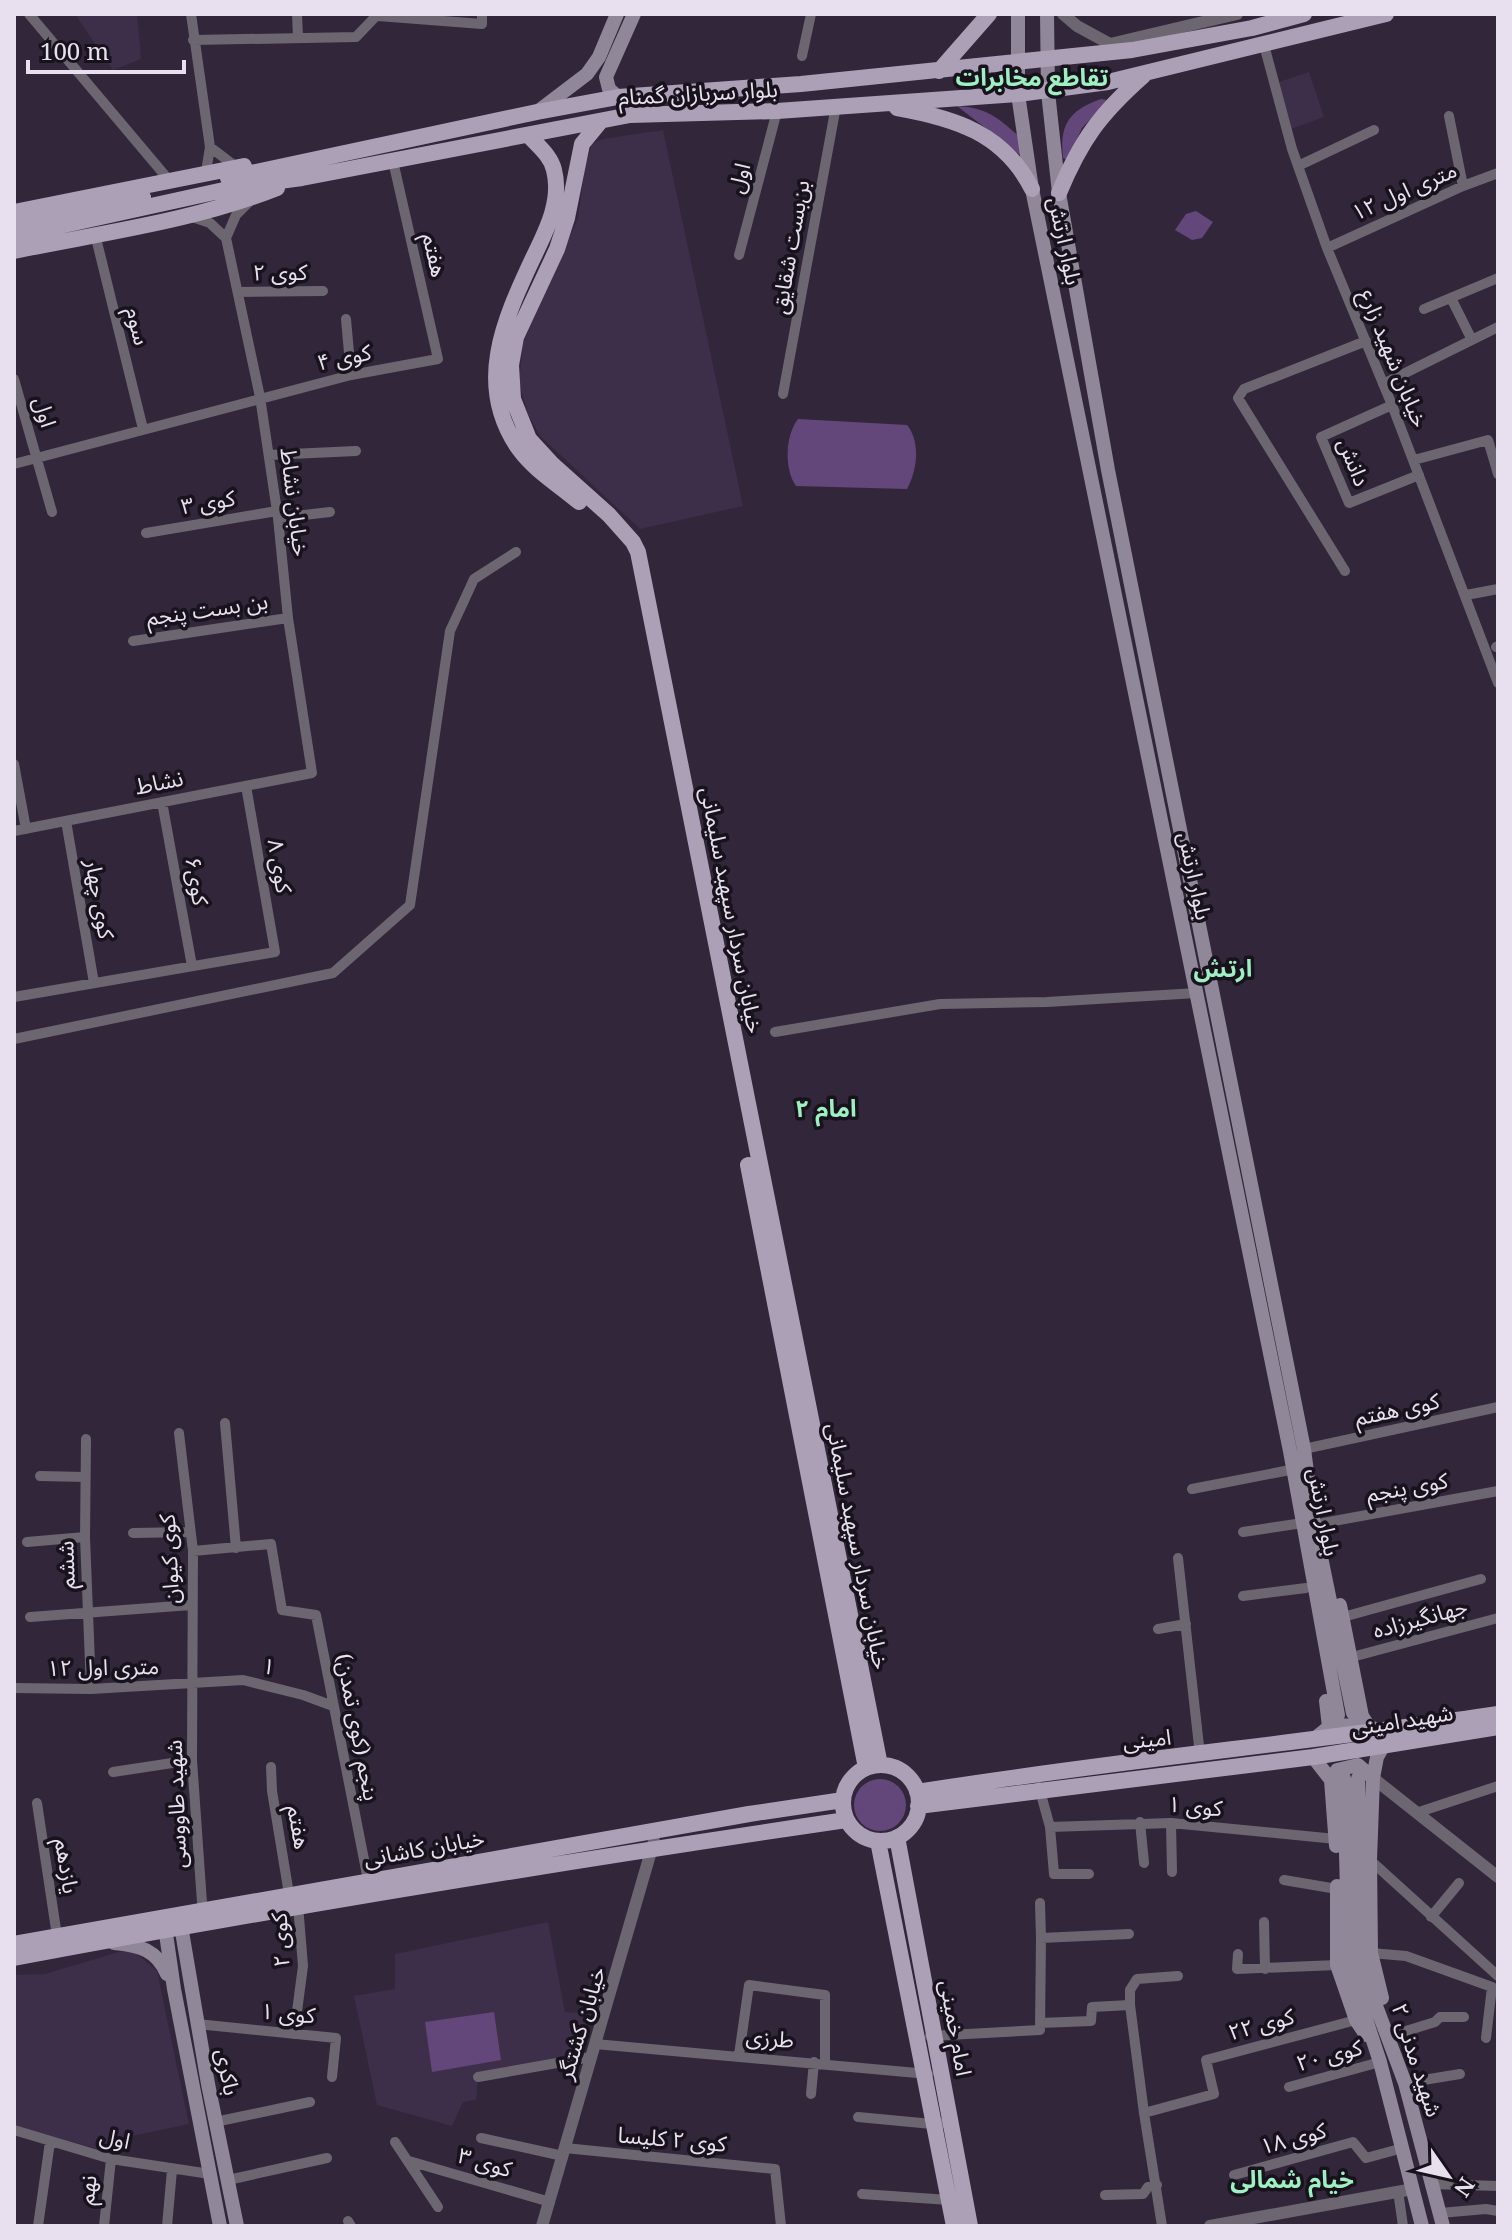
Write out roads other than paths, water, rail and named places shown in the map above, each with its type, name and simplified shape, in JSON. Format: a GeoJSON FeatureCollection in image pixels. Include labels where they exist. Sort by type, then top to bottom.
{"type":"FeatureCollection","features":[{"type":"Feature","properties":{"kind":"main road"},"geometry":{"type":"LineString","coordinates":[[537,112],[587,74],[599,57],[617,14]]}},
{"type":"Feature","properties":{"kind":"main road"},"geometry":{"type":"LineString","coordinates":[[618,97],[609,89],[606,77],[634,14]]}},
{"type":"Feature","properties":{"kind":"main road"},"geometry":{"type":"LineString","coordinates":[[939,71],[989,14]]}},
{"type":"Feature","properties":{"kind":"main road","name":"بلوار ارتش"},"geometry":{"type":"LineString","coordinates":[[1018,14],[1018,94],[1032,189],[1197,993],[1313,1518],[1345,1715]]}},
{"type":"Feature","properties":{"kind":"main road","name":"بلوار ارتش"},"geometry":{"type":"LineString","coordinates":[[1047,14],[1048,92],[1059,193],[1108,470],[1214,990],[1297,1450]]}},
{"type":"Feature","properties":{"kind":"main road","name":"بلوار سربازان گمنام"},"geometry":{"type":"LineString","coordinates":[[14,236],[242,186],[537,112],[618,97],[1046,61],[1132,50],[1248,21],[1304,14]]}},
{"type":"Feature","properties":{"kind":"main road","name":"بلوار سربازان گمنام"},"geometry":{"type":"LineString","coordinates":[[14,224],[299,170],[393,161],[630,115],[777,111],[1048,92],[1143,75],[1386,14]]}},
{"type":"Feature","properties":{"kind":"main road"},"geometry":{"type":"LineString","coordinates":[[1059,193],[1089,132],[1111,104],[1143,75]]}},
{"type":"Feature","properties":{"kind":"main road"},"geometry":{"type":"LineString","coordinates":[[868,104],[949,118],[965,126],[991,140],[1011,158],[1032,189]]}},
{"type":"Feature","properties":{"kind":"main road","name":"خیابان سردار سپهبد سلیمانی"},"geometry":{"type":"LineString","coordinates":[[600,122],[582,144],[560,239],[516,337],[511,365],[513,399],[529,439],[543,456],[609,515],[628,535],[638,552],[873,1767]]}},
{"type":"Feature","properties":{"kind":"main road","name":"خیابان سردار سپهبد سلیمانی"},"geometry":{"type":"LineString","coordinates":[[529,136],[548,156],[554,170],[555,193],[550,223],[501,333],[495,360],[500,412],[521,452],[615,535],[628,555],[873,1767]]}},
{"type":"Feature","properties":{"kind":"main road"},"geometry":{"type":"LineString","coordinates":[[14,212],[235,166],[299,170]]}},
{"type":"Feature","properties":{"kind":"main road"},"geometry":{"type":"LineString","coordinates":[[14,251],[253,197],[299,170]]}},
{"type":"Feature","properties":{"kind":"main road"},"geometry":{"type":"LineString","coordinates":[[1071,371],[1091,368]]}},
{"type":"Feature","properties":{"kind":"main road"},"geometry":{"type":"LineString","coordinates":[[1090,473],[1108,470]]}},
{"type":"Feature","properties":{"kind":"main road"},"geometry":{"type":"LineString","coordinates":[[1197,993],[1214,990]]}},
{"type":"Feature","properties":{"kind":"main road"},"geometry":{"type":"LineString","coordinates":[[1297,1450],[1290,1470],[1306,1588],[1345,1715],[1383,1738],[1373,1778],[1370,1860],[1354,1957]]}},
{"type":"Feature","properties":{"kind":"main road"},"geometry":{"type":"LineString","coordinates":[[1297,1450],[1323,1523],[1352,1657],[1345,1715],[1324,1732],[1312,1749],[1344,1778]]}},
{"type":"Feature","properties":{"kind":"main road","name":"شهید امینی"},"geometry":{"type":"LineString","coordinates":[[1383,1738],[1498,1714]]}},
{"type":"Feature","properties":{"kind":"main road","name":"شهید امینی"},"geometry":{"type":"LineString","coordinates":[[1383,1738],[1498,1727]]}},
{"type":"Feature","properties":{"kind":"main road","name":"امینی"},"geometry":{"type":"LineString","coordinates":[[918,1799],[1040,1792],[1383,1738]]}},
{"type":"Feature","properties":{"kind":"main road","name":"امینی"},"geometry":{"type":"LineString","coordinates":[[918,1799],[1037,1773],[1200,1755],[1312,1749]]}},
{"type":"Feature","properties":{"kind":"main road"},"geometry":{"type":"LineString","coordinates":[[1373,1778],[1363,1767],[1350,1765],[1337,1770],[1344,1778],[1356,2020],[1385,2048]]}},
{"type":"Feature","properties":{"kind":"main road"},"geometry":{"type":"LineString","coordinates":[[873,1767],[900,1771],[913,1784],[918,1799],[912,1825],[897,1837],[878,1841],[859,1834],[846,1820],[843,1800],[848,1784],[873,1767]]}},
{"type":"Feature","properties":{"kind":"main road"},"geometry":{"type":"LineString","coordinates":[[1344,1778],[1336,1839],[1337,1889],[1354,1957]]}},
{"type":"Feature","properties":{"kind":"main road","name":"خیابان کاشانی"},"geometry":{"type":"LineString","coordinates":[[14,1944],[202,1916],[368,1880],[843,1800]]}},
{"type":"Feature","properties":{"kind":"main road"},"geometry":{"type":"LineString","coordinates":[[295,1898],[846,1820]]}},
{"type":"Feature","properties":{"kind":"main road","name":"امام خمینی"},"geometry":{"type":"LineString","coordinates":[[897,1837],[970,2226]]}},
{"type":"Feature","properties":{"kind":"main road","name":"امام خمینی"},"geometry":{"type":"LineString","coordinates":[[878,1841],[954,2226]]}},
{"type":"Feature","properties":{"kind":"main road","name":"خیابان کاشانی"},"geometry":{"type":"LineString","coordinates":[[14,1958],[98,1942],[172,1921]]}},
{"type":"Feature","properties":{"kind":"main road","name":"باکری"},"geometry":{"type":"LineString","coordinates":[[172,1921],[174,1989],[200,2086],[215,2122],[237,2226]]}},
{"type":"Feature","properties":{"kind":"main road","name":"باکری"},"geometry":{"type":"LineString","coordinates":[[172,1921],[197,2024],[210,2174],[220,2226]]}},
{"type":"Feature","properties":{"kind":"main road"},"geometry":{"type":"LineString","coordinates":[[98,1942],[136,1945],[150,1951],[161,1960],[174,1989]]}},
{"type":"Feature","properties":{"kind":"main road","name":"شهید مدنی ۲"},"geometry":{"type":"LineString","coordinates":[[1354,1957],[1361,1966],[1385,2048],[1403,2148],[1406,2190],[1422,2226]]}},
{"type":"Feature","properties":{"kind":"main road","name":"شهید مدنی ۲"},"geometry":{"type":"LineString","coordinates":[[1385,2048],[1405,2083],[1441,2220]]}},
{"type":"Feature","properties":{"kind":"street"},"geometry":{"type":"LineString","coordinates":[[29,14],[168,179]]}},
{"type":"Feature","properties":{"kind":"street"},"geometry":{"type":"LineString","coordinates":[[191,14],[210,147],[206,172]]}},
{"type":"Feature","properties":{"kind":"street"},"geometry":{"type":"LineString","coordinates":[[297,14],[298,38]]}},
{"type":"Feature","properties":{"kind":"street"},"geometry":{"type":"LineString","coordinates":[[193,40],[356,37],[378,15],[482,24],[482,14]]}},
{"type":"Feature","properties":{"kind":"street"},"geometry":{"type":"LineString","coordinates":[[802,56],[811,14]]}},
{"type":"Feature","properties":{"kind":"street"},"geometry":{"type":"LineString","coordinates":[[1063,14],[1077,26],[1110,44],[1132,50]]}},
{"type":"Feature","properties":{"kind":"street"},"geometry":{"type":"LineString","coordinates":[[1110,44],[1237,14]]}},
{"type":"Feature","properties":{"kind":"street","name":"خیابان شهید زارع"},"geometry":{"type":"LineString","coordinates":[[1264,45],[1298,166],[1327,248],[1414,460],[1498,683]]}},
{"type":"Feature","properties":{"kind":"street","name":"بن‌بست شقایق"},"geometry":{"type":"LineString","coordinates":[[783,394],[836,106]]}},
{"type":"Feature","properties":{"kind":"street","name":"اول"},"geometry":{"type":"LineString","coordinates":[[739,255],[777,111]]}},
{"type":"Feature","properties":{"kind":"street"},"geometry":{"type":"LineString","coordinates":[[1449,116],[1463,186]]}},
{"type":"Feature","properties":{"kind":"street"},"geometry":{"type":"LineString","coordinates":[[1298,166],[1374,130]]}},
{"type":"Feature","properties":{"kind":"street"},"geometry":{"type":"LineString","coordinates":[[210,147],[235,166]]}},
{"type":"Feature","properties":{"kind":"street","name":"هفتم"},"geometry":{"type":"LineString","coordinates":[[393,161],[438,359]]}},
{"type":"Feature","properties":{"kind":"street","name":"۱۲ متری اول"},"geometry":{"type":"LineString","coordinates":[[1327,248],[1498,173]]}},
{"type":"Feature","properties":{"kind":"street"},"geometry":{"type":"LineString","coordinates":[[186,214],[210,223],[226,238],[236,215],[253,197]]}},
{"type":"Feature","properties":{"kind":"street","name":"سوم"},"geometry":{"type":"LineString","coordinates":[[95,234],[143,429]]}},
{"type":"Feature","properties":{"kind":"street","name":"خیابان نشاط"},"geometry":{"type":"LineString","coordinates":[[226,238],[260,397],[288,618],[312,773]]}},
{"type":"Feature","properties":{"kind":"street"},"geometry":{"type":"LineString","coordinates":[[1424,309],[1498,278]]}},
{"type":"Feature","properties":{"kind":"street","name":"کوی ۲"},"geometry":{"type":"LineString","coordinates":[[238,292],[323,291]]}},
{"type":"Feature","properties":{"kind":"street"},"geometry":{"type":"LineString","coordinates":[[1451,298],[1472,340]]}},
{"type":"Feature","properties":{"kind":"street"},"geometry":{"type":"LineString","coordinates":[[346,319],[351,375]]}},
{"type":"Feature","properties":{"kind":"street"},"geometry":{"type":"LineString","coordinates":[[1383,384],[1498,327]]}},
{"type":"Feature","properties":{"kind":"street"},"geometry":{"type":"LineString","coordinates":[[1345,571],[1238,398],[1244,389],[1366,341]]}},
{"type":"Feature","properties":{"kind":"street","name":"کوی ۴"},"geometry":{"type":"LineString","coordinates":[[14,464],[260,397],[351,375],[438,359]]}},
{"type":"Feature","properties":{"kind":"street","name":"اول"},"geometry":{"type":"LineString","coordinates":[[14,379],[52,512]]}},
{"type":"Feature","properties":{"kind":"street","name":"دانش"},"geometry":{"type":"LineString","coordinates":[[1392,405],[1321,437],[1349,503],[1419,475]]}},
{"type":"Feature","properties":{"kind":"street"},"geometry":{"type":"LineString","coordinates":[[1414,460],[1488,440],[1498,474]]}},
{"type":"Feature","properties":{"kind":"street"},"geometry":{"type":"LineString","coordinates":[[269,455],[356,451]]}},
{"type":"Feature","properties":{"kind":"street"},"geometry":{"type":"LineString","coordinates":[[277,515],[330,512]]}},
{"type":"Feature","properties":{"kind":"street","name":"کوی ۳"},"geometry":{"type":"LineString","coordinates":[[146,533],[277,515]]}},
{"type":"Feature","properties":{"kind":"street"},"geometry":{"type":"LineString","coordinates":[[14,1039],[333,973],[410,905],[450,631],[474,579],[516,552]]}},
{"type":"Feature","properties":{"kind":"street"},"geometry":{"type":"LineString","coordinates":[[1466,595],[1498,589]]}},
{"type":"Feature","properties":{"kind":"street","name":"بن بست پنجم"},"geometry":{"type":"LineString","coordinates":[[133,641],[288,618]]}},
{"type":"Feature","properties":{"kind":"street"},"geometry":{"type":"LineString","coordinates":[[14,764],[20,830]]}},
{"type":"Feature","properties":{"kind":"street","name":"نشاط"},"geometry":{"type":"LineString","coordinates":[[20,830],[312,773]]}},
{"type":"Feature","properties":{"kind":"street","name":"کوی ۸"},"geometry":{"type":"LineString","coordinates":[[192,966],[275,952],[246,786]]}},
{"type":"Feature","properties":{"kind":"street","name":"کوی۶"},"geometry":{"type":"LineString","coordinates":[[162,802],[192,966]]}},
{"type":"Feature","properties":{"kind":"street","name":"کوی چهار"},"geometry":{"type":"LineString","coordinates":[[66,821],[94,983]]}},
{"type":"Feature","properties":{"kind":"street"},"geometry":{"type":"LineString","coordinates":[[14,997],[192,966]]}},
{"type":"Feature","properties":{"kind":"street"},"geometry":{"type":"LineString","coordinates":[[775,1032],[940,1004],[1047,1002],[1197,993]]}},
{"type":"Feature","properties":{"kind":"street","name":"کوی هفتم"},"geometry":{"type":"LineString","coordinates":[[1297,1450],[1498,1407]]}},
{"type":"Feature","properties":{"kind":"street"},"geometry":{"type":"LineString","coordinates":[[193,1551],[236,1548],[225,1423]]}},
{"type":"Feature","properties":{"kind":"street","name":"کوی کیوان"},"geometry":{"type":"LineString","coordinates":[[179,1433],[193,1551],[193,1684]]}},
{"type":"Feature","properties":{"kind":"street","name":"ششم"},"geometry":{"type":"LineString","coordinates":[[86,1439],[85,1537],[91,1689]]}},
{"type":"Feature","properties":{"kind":"street"},"geometry":{"type":"LineString","coordinates":[[1192,1489],[1290,1470]]}},
{"type":"Feature","properties":{"kind":"street"},"geometry":{"type":"LineString","coordinates":[[40,1476],[85,1477]]}},
{"type":"Feature","properties":{"kind":"street","name":"کوی پنجم"},"geometry":{"type":"LineString","coordinates":[[1323,1523],[1498,1491]]}},
{"type":"Feature","properties":{"kind":"street"},"geometry":{"type":"LineString","coordinates":[[1243,1532],[1296,1524]]}},
{"type":"Feature","properties":{"kind":"street"},"geometry":{"type":"LineString","coordinates":[[133,1533],[190,1532]]}},
{"type":"Feature","properties":{"kind":"street"},"geometry":{"type":"LineString","coordinates":[[27,1542],[85,1537]]}},
{"type":"Feature","properties":{"kind":"street","name":"پنجم (کوی تمدن)"},"geometry":{"type":"LineString","coordinates":[[236,1548],[271,1544],[282,1610],[316,1615],[368,1880]]}},
{"type":"Feature","properties":{"kind":"street"},"geometry":{"type":"LineString","coordinates":[[1178,1558],[1200,1755]]}},
{"type":"Feature","properties":{"kind":"street"},"geometry":{"type":"LineString","coordinates":[[1343,1617],[1481,1579]]}},
{"type":"Feature","properties":{"kind":"street"},"geometry":{"type":"LineString","coordinates":[[1243,1596],[1306,1588]]}},
{"type":"Feature","properties":{"kind":"street"},"geometry":{"type":"LineString","coordinates":[[30,1617],[191,1605]]}},
{"type":"Feature","properties":{"kind":"street","name":"جهانگیرزاده"},"geometry":{"type":"LineString","coordinates":[[1352,1657],[1498,1618]]}},
{"type":"Feature","properties":{"kind":"street"},"geometry":{"type":"LineString","coordinates":[[1158,1629],[1186,1624]]}},
{"type":"Feature","properties":{"kind":"street","name":"۱"},"geometry":{"type":"LineString","coordinates":[[193,1684],[243,1680],[333,1706]]}},
{"type":"Feature","properties":{"kind":"street","name":"۱۲ متری اول"},"geometry":{"type":"LineString","coordinates":[[14,1688],[91,1689],[193,1684]]}},
{"type":"Feature","properties":{"kind":"street","name":"شهید طاووسی"},"geometry":{"type":"LineString","coordinates":[[193,1684],[192,1760],[202,1916]]}},
{"type":"Feature","properties":{"kind":"street"},"geometry":{"type":"LineString","coordinates":[[113,1772],[192,1760]]}},
{"type":"Feature","properties":{"kind":"street","name":"هفتم"},"geometry":{"type":"LineString","coordinates":[[271,1767],[272,1791],[295,1898]]}},
{"type":"Feature","properties":{"kind":"street"},"geometry":{"type":"LineString","coordinates":[[1037,1773],[1050,1827],[1054,1874],[1089,1874]]}},
{"type":"Feature","properties":{"kind":"street"},"geometry":{"type":"LineString","coordinates":[[1373,1778],[1498,1877]]}},
{"type":"Feature","properties":{"kind":"street"},"geometry":{"type":"LineString","coordinates":[[1419,1812],[1498,1786]]}},
{"type":"Feature","properties":{"kind":"street","name":"یازدهم"},"geometry":{"type":"LineString","coordinates":[[37,1803],[57,1936]]}},
{"type":"Feature","properties":{"kind":"street"},"geometry":{"type":"LineString","coordinates":[[1140,1822],[1144,1863]]}},
{"type":"Feature","properties":{"kind":"street"},"geometry":{"type":"LineString","coordinates":[[1171,1823],[1172,1872]]}},
{"type":"Feature","properties":{"kind":"street","name":"کوی ۱"},"geometry":{"type":"LineString","coordinates":[[1050,1827],[1171,1823],[1336,1839]]}},
{"type":"Feature","properties":{"kind":"street","name":"خیابان کشتگر"},"geometry":{"type":"LineString","coordinates":[[542,2226],[654,1848],[654,1830]]}},
{"type":"Feature","properties":{"kind":"street"},"geometry":{"type":"LineString","coordinates":[[1370,1860],[1498,1976]]}},
{"type":"Feature","properties":{"kind":"street"},"geometry":{"type":"LineString","coordinates":[[1284,1880],[1337,1889]]}},
{"type":"Feature","properties":{"kind":"street"},"geometry":{"type":"LineString","coordinates":[[1431,1917],[1459,1883]]}},
{"type":"Feature","properties":{"kind":"street","name":"کوی ۲"},"geometry":{"type":"LineString","coordinates":[[294,2034],[303,1966],[295,1898]]}},
{"type":"Feature","properties":{"kind":"street"},"geometry":{"type":"LineString","coordinates":[[1040,1903],[1040,2027]]}},
{"type":"Feature","properties":{"kind":"street"},"geometry":{"type":"LineString","coordinates":[[1264,1922],[1265,1969]]}},
{"type":"Feature","properties":{"kind":"street"},"geometry":{"type":"LineString","coordinates":[[1041,1938],[1129,1934]]}},
{"type":"Feature","properties":{"kind":"street"},"geometry":{"type":"LineString","coordinates":[[1238,1954],[1237,1969],[1265,1969],[1354,1957],[1406,1956],[1492,1987],[1486,2038]]}},
{"type":"Feature","properties":{"kind":"street"},"geometry":{"type":"LineString","coordinates":[[1162,2226],[1144,2113],[1130,1990],[1137,1979],[1178,1976]]}},
{"type":"Feature","properties":{"kind":"street"},"geometry":{"type":"LineString","coordinates":[[739,2055],[749,1985],[825,1995],[819,2062],[811,2094]]}},
{"type":"Feature","properties":{"kind":"street"},"geometry":{"type":"LineString","coordinates":[[916,2037],[1091,2021],[1092,2007],[1130,2005]]}},
{"type":"Feature","properties":{"kind":"street","name":"کوی ۲۰"},"geometry":{"type":"LineString","coordinates":[[1289,2087],[1385,2048],[1440,2017],[1464,2017]]}},
{"type":"Feature","properties":{"kind":"street","name":"کوی ۲۲"},"geometry":{"type":"LineString","coordinates":[[1144,2113],[1214,2094],[1206,2060],[1356,2020]]}},
{"type":"Feature","properties":{"kind":"street","name":"کوی ۱"},"geometry":{"type":"LineString","coordinates":[[197,2024],[336,2038],[332,2077]]}},
{"type":"Feature","properties":{"kind":"street","name":"طرزی"},"geometry":{"type":"LineString","coordinates":[[595,2044],[819,2062],[942,2077]]}},
{"type":"Feature","properties":{"kind":"street"},"geometry":{"type":"LineString","coordinates":[[478,2077],[591,2057]]}},
{"type":"Feature","properties":{"kind":"street"},"geometry":{"type":"LineString","coordinates":[[1405,2083],[1460,2074]]}},
{"type":"Feature","properties":{"kind":"street"},"geometry":{"type":"LineString","coordinates":[[215,2122],[310,2102]]}},
{"type":"Feature","properties":{"kind":"street"},"geometry":{"type":"LineString","coordinates":[[858,2117],[950,2123]]}},
{"type":"Feature","properties":{"kind":"street","name":"اول"},"geometry":{"type":"LineString","coordinates":[[14,2130],[111,2159],[210,2174]]}},
{"type":"Feature","properties":{"kind":"street"},"geometry":{"type":"LineString","coordinates":[[481,2138],[564,2152]]}},
{"type":"Feature","properties":{"kind":"street"},"geometry":{"type":"LineString","coordinates":[[38,2226],[50,2142]]}},
{"type":"Feature","properties":{"kind":"street"},"geometry":{"type":"LineString","coordinates":[[395,2142],[438,2207]]}},
{"type":"Feature","properties":{"kind":"street","name":"کوی ۱۸"},"geometry":{"type":"LineString","coordinates":[[1234,2175],[1353,2142],[1366,2158],[1403,2148]]}},
{"type":"Feature","properties":{"kind":"street","name":"کوی ۲ کلیسا"},"geometry":{"type":"LineString","coordinates":[[564,2152],[775,2169],[781,2226]]}},
{"type":"Feature","properties":{"kind":"street"},"geometry":{"type":"LineString","coordinates":[[228,2180],[327,2158]]}},
{"type":"Feature","properties":{"kind":"street","name":"نهم"},"geometry":{"type":"LineString","coordinates":[[104,2226],[111,2159]]}},
{"type":"Feature","properties":{"kind":"street","name":"کوی ۳"},"geometry":{"type":"LineString","coordinates":[[409,2161],[550,2202]]}},
{"type":"Feature","properties":{"kind":"street"},"geometry":{"type":"LineString","coordinates":[[167,2226],[172,2170]]}},
{"type":"Feature","properties":{"kind":"street"},"geometry":{"type":"LineString","coordinates":[[1430,2184],[1498,2186]]}},
{"type":"Feature","properties":{"kind":"street"},"geometry":{"type":"LineString","coordinates":[[1105,2195],[1143,2194],[1148,2187],[1157,2185]]}},
{"type":"Feature","properties":{"kind":"street"},"geometry":{"type":"LineString","coordinates":[[1210,2226],[1240,2223],[1406,2190],[1403,2226]]}},
{"type":"Feature","properties":{"kind":"street"},"geometry":{"type":"LineString","coordinates":[[862,2194],[949,2200]]}},
{"type":"Feature","properties":{"kind":"street"},"geometry":{"type":"LineString","coordinates":[[1441,2220],[1486,2209],[1498,2211]]}},
{"type":"Feature","properties":{"kind":"district","name":"تقاطع مخابرات"},"geometry":{"type":"Point","coordinates":[1032,78]}},
{"type":"Feature","properties":{"kind":"district","name":"ارتش"},"geometry":{"type":"Point","coordinates":[1223,969]}},
{"type":"Feature","properties":{"kind":"district","name":"امام ۲"},"geometry":{"type":"Point","coordinates":[826,1109]}},
{"type":"Feature","properties":{"kind":"district","name":"خیام شمالی"},"geometry":{"type":"Point","coordinates":[1292,2180]}}]}
